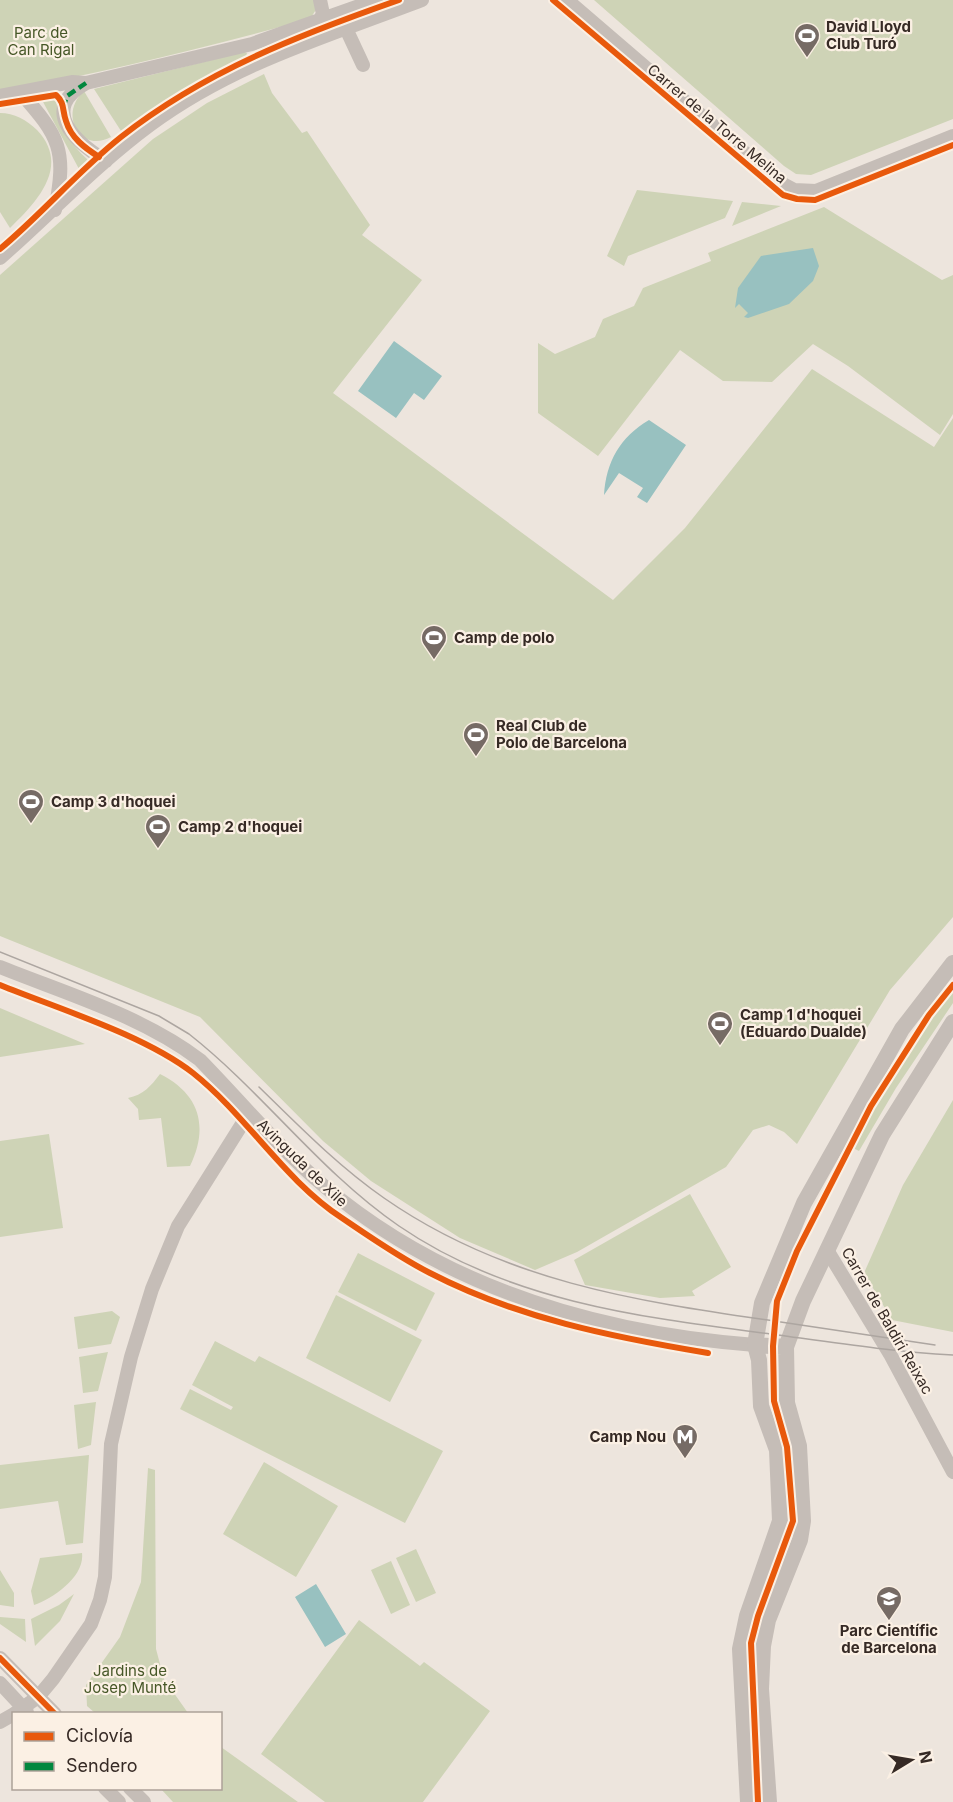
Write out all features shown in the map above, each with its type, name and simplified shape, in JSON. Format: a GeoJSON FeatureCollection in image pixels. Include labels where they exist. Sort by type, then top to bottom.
{"type":"FeatureCollection","features":[{"type":"Feature","properties":{"kind":"street"},"geometry":{"type":"LineString","coordinates":[[320,0],[322,14],[320,19]]}},
{"type":"Feature","properties":{"kind":"street"},"geometry":{"type":"LineString","coordinates":[[0,96],[72,82],[86,83],[252,44],[320,19],[338,6],[360,6],[376,0]]}},
{"type":"Feature","properties":{"kind":"street"},"geometry":{"type":"LineString","coordinates":[[0,258],[106,161],[150,125],[194,96],[297,44],[422,0]]}},
{"type":"Feature","properties":{"kind":"street","name":"Carrer de la Torre Melina"},"geometry":{"type":"LineString","coordinates":[[567,0],[779,182],[794,189],[816,190],[953,136]]}},
{"type":"Feature","properties":{"kind":"street"},"geometry":{"type":"LineString","coordinates":[[338,6],[363,65]]}},
{"type":"Feature","properties":{"kind":"street"},"geometry":{"type":"LineString","coordinates":[[86,83],[67,96],[64,103],[66,124],[79,142],[106,161]]}},
{"type":"Feature","properties":{"kind":"street"},"geometry":{"type":"LineString","coordinates":[[20,92],[46,123],[60,151],[61,180],[55,210]]}},
{"type":"Feature","properties":{"kind":"street"},"geometry":{"type":"LineString","coordinates":[[748,1802],[740,1649],[747,1616],[778,1533],[781,1513],[777,1450],[761,1406],[759,1360],[755,1345],[762,1303],[804,1203],[902,1029],[953,963]]}},
{"type":"Feature","properties":{"kind":"street","name":"Avinguda de Xile"},"geometry":{"type":"LineString","coordinates":[[0,967],[168,1038],[200,1060],[249,1113],[323,1185],[368,1221],[444,1266],[527,1301],[573,1316],[687,1339],[786,1347]]}},
{"type":"Feature","properties":{"kind":"street"},"geometry":{"type":"LineString","coordinates":[[769,1802],[761,1689],[762,1646],[768,1620],[800,1540],[803,1521],[799,1446],[787,1403],[786,1347],[793,1324],[826,1250],[882,1135],[953,1022]]}},
{"type":"Feature","properties":{"kind":"street"},"geometry":{"type":"LineString","coordinates":[[0,1683],[20,1712],[38,1696],[75,1649],[100,1600],[105,1577],[111,1444],[131,1357],[152,1289],[178,1226],[249,1113]]}},
{"type":"Feature","properties":{"kind":"street","name":"Carrer de Baldiri Reixac"},"geometry":{"type":"LineString","coordinates":[[826,1250],[890,1354],[953,1472]]}},
{"type":"Feature","properties":{"kind":"street"},"geometry":{"type":"LineString","coordinates":[[0,1658],[54,1712]]}},
{"type":"Feature","properties":{"kind":"street"},"geometry":{"type":"LineString","coordinates":[[107,1790],[119,1802]]}},
{"type":"Feature","properties":{"kind":"street"},"geometry":{"type":"LineString","coordinates":[[132,1790],[144,1802]]}},
{"type":"Feature","properties":{"kind":"green space","name":"Parc de Can Rigal"},"geometry":{"type":"Polygon","coordinates":[[[0,0],[314,0],[317,8],[310,19],[233,40],[117,68],[0,91],[0,0]]]}},
{"type":"Feature","properties":{"kind":"green space","name":"David Lloyd Club Turó"},"geometry":{"type":"Polygon","coordinates":[[[594,0],[953,0],[953,119],[811,175],[796,174],[594,0]]]}},
{"type":"Feature","properties":{"kind":"green space"},"geometry":{"type":"Polygon","coordinates":[[[247,53],[246,56],[185,88],[121,131],[94,89],[247,53]]]}},
{"type":"Feature","properties":{"kind":"green space","name":"Real Club de Polo de Barcelona"},"geometry":{"type":"Polygon","coordinates":[[[264,74],[272,93],[302,133],[307,131],[370,225],[362,235],[422,280],[333,393],[613,600],[685,528],[812,369],[934,447],[953,418],[953,917],[890,990],[797,1144],[784,1132],[769,1125],[753,1130],[726,1167],[577,1252],[535,1270],[460,1238],[371,1181],[323,1141],[200,1017],[0,936],[0,275],[153,139],[207,103],[264,74]]]}},
{"type":"Feature","properties":{"kind":"green space"},"geometry":{"type":"Polygon","coordinates":[[[84,91],[111,137],[100,141],[90,140],[76,129],[73,110],[76,100],[84,91]]]}},
{"type":"Feature","properties":{"kind":"green space"},"geometry":{"type":"Polygon","coordinates":[[[56,98],[59,116],[66,132],[75,147],[88,160],[79,169],[42,100],[56,98]]]}},
{"type":"Feature","properties":{"kind":"green space"},"geometry":{"type":"Polygon","coordinates":[[[0,113],[15,116],[33,126],[47,143],[51,157],[51,170],[46,183],[30,207],[10,228],[0,212],[0,113]]]}},
{"type":"Feature","properties":{"kind":"green space"},"geometry":{"type":"Polygon","coordinates":[[[637,190],[733,201],[725,218],[628,256],[624,266],[607,256],[637,190]]]}},
{"type":"Feature","properties":{"kind":"green space"},"geometry":{"type":"Polygon","coordinates":[[[742,202],[781,206],[732,226],[742,202]]]}},
{"type":"Feature","properties":{"kind":"green space"},"geometry":{"type":"Polygon","coordinates":[[[824,207],[942,280],[953,275],[953,414],[940,435],[848,366],[813,344],[772,382],[723,381],[680,350],[598,456],[538,413],[538,343],[555,354],[595,337],[603,319],[634,306],[643,288],[711,261],[708,253],[824,207]]]}},
{"type":"Feature","properties":{"kind":"green space"},"geometry":{"type":"Polygon","coordinates":[[[953,988],[953,1003],[896,1088],[859,1151],[851,1147],[902,1061],[953,988]]]}},
{"type":"Feature","properties":{"kind":"green space"},"geometry":{"type":"Polygon","coordinates":[[[0,1008],[85,1044],[0,1057],[0,1008]]]}},
{"type":"Feature","properties":{"kind":"green space"},"geometry":{"type":"Polygon","coordinates":[[[160,1074],[184,1091],[197,1113],[199,1138],[190,1166],[167,1167],[161,1118],[139,1120],[138,1109],[128,1098],[146,1089],[160,1074]]]}},
{"type":"Feature","properties":{"kind":"green space"},"geometry":{"type":"Polygon","coordinates":[[[953,1100],[953,1332],[892,1320],[864,1273],[903,1185],[953,1100]]]}},
{"type":"Feature","properties":{"kind":"green space"},"geometry":{"type":"Polygon","coordinates":[[[49,1134],[63,1228],[0,1237],[0,1141],[49,1134]]]}},
{"type":"Feature","properties":{"kind":"green space"},"geometry":{"type":"Polygon","coordinates":[[[690,1194],[731,1267],[692,1291],[695,1296],[660,1298],[585,1285],[574,1260],[690,1194]]]}},
{"type":"Feature","properties":{"kind":"green space"},"geometry":{"type":"Polygon","coordinates":[[[358,1253],[435,1293],[416,1331],[338,1292],[358,1253]]]}},
{"type":"Feature","properties":{"kind":"green space"},"geometry":{"type":"Polygon","coordinates":[[[336,1295],[422,1340],[390,1402],[306,1358],[336,1295]]]}},
{"type":"Feature","properties":{"kind":"green space"},"geometry":{"type":"Polygon","coordinates":[[[112,1311],[120,1317],[111,1344],[78,1349],[74,1317],[112,1311]]]}},
{"type":"Feature","properties":{"kind":"green space"},"geometry":{"type":"Polygon","coordinates":[[[215,1341],[255,1362],[259,1356],[443,1451],[405,1523],[180,1409],[190,1389],[231,1410],[233,1407],[192,1385],[215,1341]]]}},
{"type":"Feature","properties":{"kind":"green space"},"geometry":{"type":"Polygon","coordinates":[[[108,1352],[98,1391],[83,1393],[79,1357],[108,1352]]]}},
{"type":"Feature","properties":{"kind":"green space"},"geometry":{"type":"Polygon","coordinates":[[[96,1402],[91,1445],[78,1449],[74,1405],[96,1402]]]}},
{"type":"Feature","properties":{"kind":"green space"},"geometry":{"type":"Polygon","coordinates":[[[89,1455],[83,1543],[66,1545],[58,1501],[0,1509],[0,1465],[89,1455]]]}},
{"type":"Feature","properties":{"kind":"green space"},"geometry":{"type":"Polygon","coordinates":[[[264,1462],[338,1506],[296,1577],[223,1534],[264,1462]]]}},
{"type":"Feature","properties":{"kind":"green space","name":"Jardins de Josep Munté"},"geometry":{"type":"Polygon","coordinates":[[[148,1468],[155,1470],[156,1649],[164,1679],[187,1712],[94,1712],[87,1706],[86,1685],[120,1637],[141,1582],[148,1468]]]}},
{"type":"Feature","properties":{"kind":"green space"},"geometry":{"type":"Polygon","coordinates":[[[416,1549],[436,1593],[416,1602],[396,1558],[416,1549]]]}},
{"type":"Feature","properties":{"kind":"green space"},"geometry":{"type":"Polygon","coordinates":[[[82,1553],[79,1570],[67,1585],[59,1592],[34,1605],[31,1591],[40,1558],[82,1553]]]}},
{"type":"Feature","properties":{"kind":"green space"},"geometry":{"type":"Polygon","coordinates":[[[391,1561],[410,1605],[391,1614],[371,1570],[391,1561]]]}},
{"type":"Feature","properties":{"kind":"green space"},"geometry":{"type":"Polygon","coordinates":[[[0,1570],[14,1593],[14,1607],[0,1605],[0,1570]]]}},
{"type":"Feature","properties":{"kind":"green space"},"geometry":{"type":"Polygon","coordinates":[[[74,1594],[60,1621],[35,1646],[31,1619],[59,1605],[74,1594]]]}},
{"type":"Feature","properties":{"kind":"green space"},"geometry":{"type":"Polygon","coordinates":[[[0,1617],[25,1619],[26,1642],[0,1624],[0,1617]]]}},
{"type":"Feature","properties":{"kind":"green space"},"geometry":{"type":"Polygon","coordinates":[[[359,1620],[420,1666],[424,1662],[490,1711],[423,1802],[325,1802],[261,1754],[359,1620]]]}},
{"type":"Feature","properties":{"kind":"green space"},"geometry":{"type":"Polygon","coordinates":[[[222,1748],[298,1802],[173,1802],[162,1790],[222,1790],[222,1748]]]}},
{"type":"Feature","properties":{"kind":"water"},"geometry":{"type":"Polygon","coordinates":[[[813,248],[819,266],[813,281],[789,304],[748,318],[744,317],[748,313],[739,304],[735,308],[738,288],[761,256],[813,248]]]}},
{"type":"Feature","properties":{"kind":"water"},"geometry":{"type":"Polygon","coordinates":[[[394,341],[442,376],[424,400],[414,393],[396,418],[358,391],[394,341]]]}},
{"type":"Feature","properties":{"kind":"water"},"geometry":{"type":"Polygon","coordinates":[[[649,420],[686,445],[647,503],[637,497],[643,488],[619,473],[604,495],[611,461],[616,452],[630,434],[649,420]]]}},
{"type":"Feature","properties":{"kind":"water"},"geometry":{"type":"Polygon","coordinates":[[[316,1584],[346,1634],[325,1647],[295,1597],[316,1584]]]}},
{"type":"Feature","properties":{"kind":"tram line"},"geometry":{"type":"LineString","coordinates":[[0,952],[159,1016],[189,1034],[242,1081],[343,1182],[370,1205],[442,1252],[487,1273],[534,1290],[581,1303],[679,1322],[909,1352],[953,1355]]}},
{"type":"Feature","properties":{"kind":"tram line"},"geometry":{"type":"LineString","coordinates":[[259,1087],[335,1159],[384,1198],[429,1226],[475,1249],[523,1268],[571,1283],[671,1305],[935,1345]]}},
{"type":"Feature","properties":{"kind":"marked path"},"geometry":{"type":"LineString","coordinates":[[63,108],[67,96],[86,83]]}},
{"type":"Feature","properties":{"kind":"cycle path"},"geometry":{"type":"LineString","coordinates":[[0,249],[105,150],[153,114],[186,93],[289,41],[399,0]]}},
{"type":"Feature","properties":{"kind":"cycle path"},"geometry":{"type":"LineString","coordinates":[[553,0],[783,195],[815,200],[953,145]]}},
{"type":"Feature","properties":{"kind":"cycle path"},"geometry":{"type":"LineString","coordinates":[[0,104],[56,95],[62,104],[71,133],[99,157]]}},
{"type":"Feature","properties":{"kind":"cycle path"},"geometry":{"type":"LineString","coordinates":[[0,985],[126,1035],[173,1059],[213,1090],[284,1167],[321,1203],[385,1247],[430,1273],[463,1289],[531,1314],[601,1333],[708,1353]]}},
{"type":"Feature","properties":{"kind":"cycle path"},"geometry":{"type":"LineString","coordinates":[[758,1802],[751,1643],[758,1616],[793,1521],[787,1447],[774,1401],[773,1346],[777,1301],[797,1251],[871,1106],[929,1015],[953,985]]}},
{"type":"Feature","properties":{"kind":"cycle path"},"geometry":{"type":"LineString","coordinates":[[0,1658],[53,1712]]}},
{"type":"Feature","properties":{"kind":"place","name":"David Lloyd Club Turó"},"geometry":{"type":"Point","coordinates":[807,59]}},
{"type":"Feature","properties":{"kind":"place","name":"Camp de polo"},"geometry":{"type":"Point","coordinates":[434,661]}},
{"type":"Feature","properties":{"kind":"place","name":"Real Club de Polo de Barcelona"},"geometry":{"type":"Point","coordinates":[476,758]}},
{"type":"Feature","properties":{"kind":"place","name":"Camp 3 d'hoquei"},"geometry":{"type":"Point","coordinates":[31,825]}},
{"type":"Feature","properties":{"kind":"place","name":"Camp 2 d'hoquei"},"geometry":{"type":"Point","coordinates":[158,850]}},
{"type":"Feature","properties":{"kind":"place","name":"Camp 1 d'hoquei (Eduardo Dualde)"},"geometry":{"type":"Point","coordinates":[720,1047]}},
{"type":"Feature","properties":{"kind":"place","name":"Camp Nou"},"geometry":{"type":"Point","coordinates":[685,1460]}},
{"type":"Feature","properties":{"kind":"place","name":"Parc Científic de Barcelona"},"geometry":{"type":"Point","coordinates":[889,1622]}}]}
